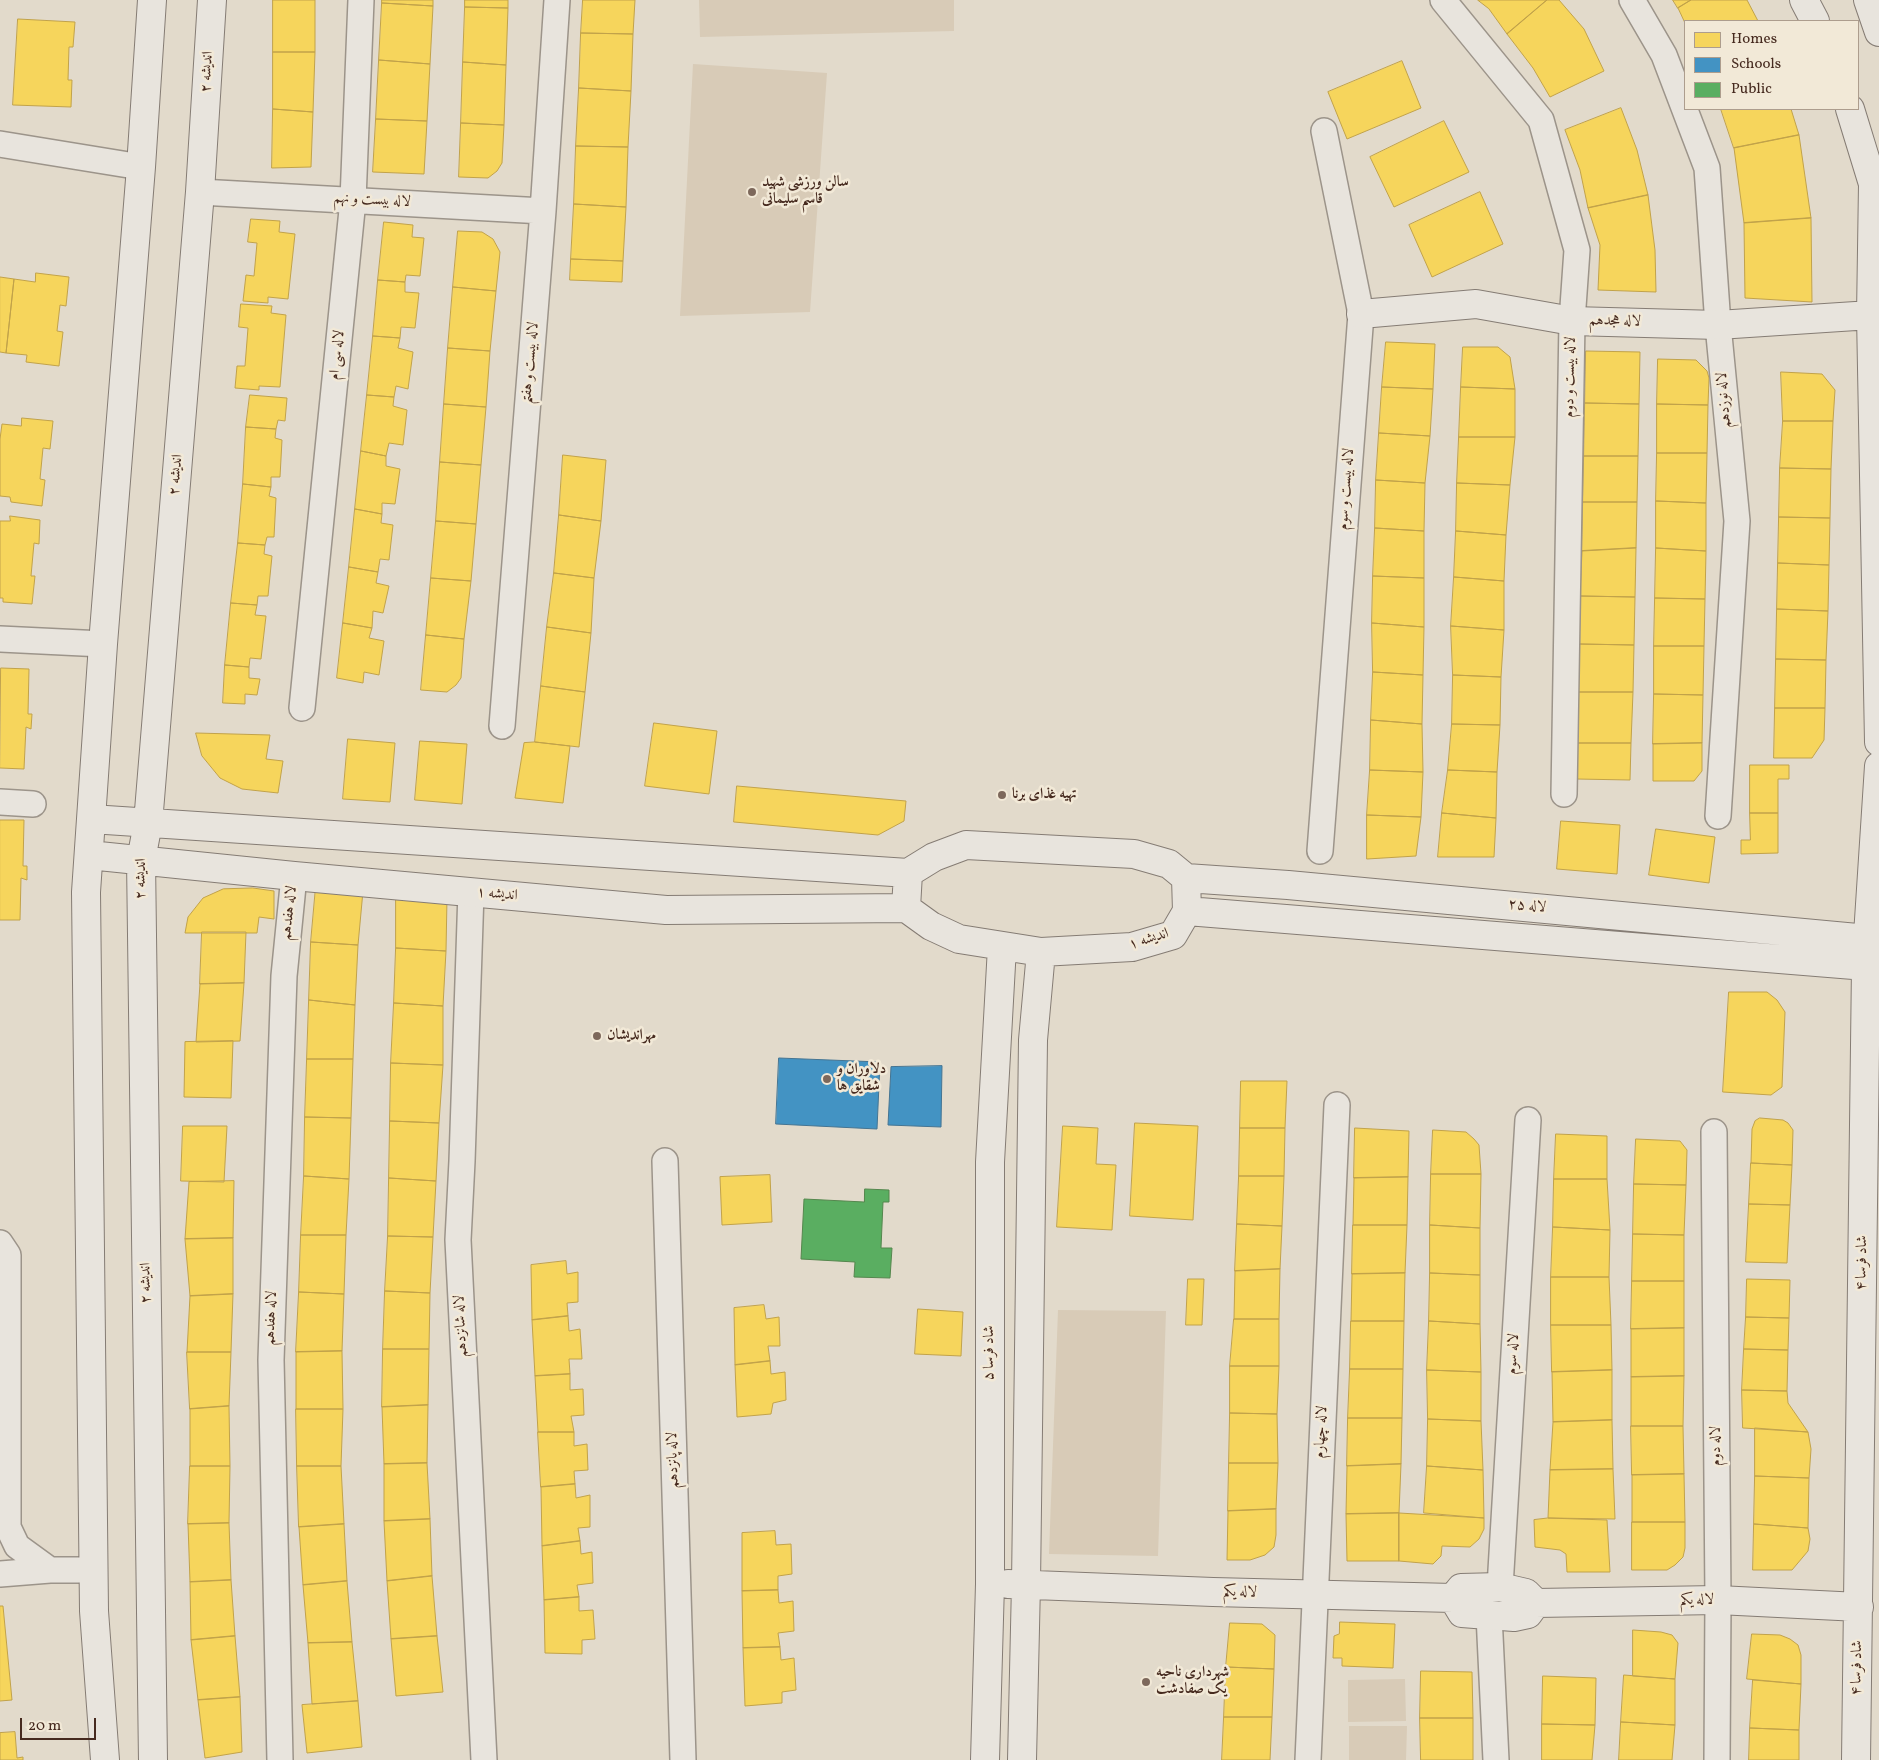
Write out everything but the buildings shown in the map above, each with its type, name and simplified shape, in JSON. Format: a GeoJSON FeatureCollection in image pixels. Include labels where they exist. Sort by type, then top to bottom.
{"type":"FeatureCollection","features":[{"type":"Feature","properties":{"kind":"street"},"geometry":{"type":"LineString","coordinates":[[106,1760],[94,1612],[86,912],[103,644],[141,167],[152,0]]}},
{"type":"Feature","properties":{"kind":"street","name":"اندیشه ۲"},"geometry":{"type":"LineString","coordinates":[[153,1760],[141,860],[148,823],[200,192],[212,0]]}},
{"type":"Feature","properties":{"kind":"street","name":"لاله سی ام"},"geometry":{"type":"LineString","coordinates":[[302,708],[353,200],[361,0]]}},
{"type":"Feature","properties":{"kind":"street","name":"لاله بیست و هفتم"},"geometry":{"type":"LineString","coordinates":[[502,726],[543,212],[557,0]]}},
{"type":"Feature","properties":{"kind":"street","name":"لاله بیست و دوم"},"geometry":{"type":"LineString","coordinates":[[1443,0],[1541,120],[1577,250],[1572,321],[1564,794]]}},
{"type":"Feature","properties":{"kind":"street","name":"لاله نوزدهم"},"geometry":{"type":"LineString","coordinates":[[1632,0],[1664,56],[1684,108]]}},
{"type":"Feature","properties":{"kind":"street"},"geometry":{"type":"LineString","coordinates":[[1804,0],[1814,20]]}},
{"type":"Feature","properties":{"kind":"street"},"geometry":{"type":"LineString","coordinates":[[1868,0],[1879,32]]}},
{"type":"Feature","properties":{"kind":"street","name":"لاله نوزدهم"},"geometry":{"type":"LineString","coordinates":[[1685,110],[1707,168],[1718,324],[1737,521],[1718,816]]}},
{"type":"Feature","properties":{"kind":"street"},"geometry":{"type":"LineString","coordinates":[[1850,110],[1873,184],[1871,315],[1879,742]]}},
{"type":"Feature","properties":{"kind":"street","name":"لاله بیست و سوم"},"geometry":{"type":"LineString","coordinates":[[1320,850],[1360,314],[1324,131]]}},
{"type":"Feature","properties":{"kind":"street"},"geometry":{"type":"LineString","coordinates":[[0,144],[141,167]]}},
{"type":"Feature","properties":{"kind":"street","name":"لاله بیست و نهم"},"geometry":{"type":"LineString","coordinates":[[200,192],[543,212]]}},
{"type":"Feature","properties":{"kind":"street","name":"لاله هجدهم"},"geometry":{"type":"LineString","coordinates":[[1360,314],[1476,304],[1572,321],[1718,324],[1871,315]]}},
{"type":"Feature","properties":{"kind":"street"},"geometry":{"type":"LineString","coordinates":[[0,639],[103,644]]}},
{"type":"Feature","properties":{"kind":"street","name":"شاد فرسا ۴"},"geometry":{"type":"LineString","coordinates":[[1856,1760],[1866,966],[1879,766]]}},
{"type":"Feature","properties":{"kind":"street"},"geometry":{"type":"LineString","coordinates":[[0,802],[33,804]]}},
{"type":"Feature","properties":{"kind":"street"},"geometry":{"type":"LineString","coordinates":[[91,819],[908,873],[934,857],[966,845],[1134,854],[1170,864],[1186,878],[1187,911],[1866,966]]}},
{"type":"Feature","properties":{"kind":"street","name":"اندیشه ۱"},"geometry":{"type":"LineString","coordinates":[[89,855],[666,910],[906,908],[930,926],[959,939],[1041,952],[1132,947],[1173,935],[1187,911]]}},
{"type":"Feature","properties":{"kind":"street"},"geometry":{"type":"LineString","coordinates":[[906,908],[908,873]]}},
{"type":"Feature","properties":{"kind":"street","name":"لاله هفدهم"},"geometry":{"type":"LineString","coordinates":[[280,1760],[271,1360],[284,976],[294,876]]}},
{"type":"Feature","properties":{"kind":"street","name":"لاله ۲۵"},"geometry":{"type":"LineString","coordinates":[[1186,878],[1868,939]]}},
{"type":"Feature","properties":{"kind":"street"},"geometry":{"type":"LineString","coordinates":[[1285,920],[1279,910],[1277,901],[1281,892],[1288,886]]}},
{"type":"Feature","properties":{"kind":"street","name":"لاله شانزدهم"},"geometry":{"type":"LineString","coordinates":[[470,892],[458,1240],[484,1760]]}},
{"type":"Feature","properties":{"kind":"street","name":"شاد فرسا ۵"},"geometry":{"type":"LineString","coordinates":[[985,1760],[990,1584],[990,1162],[1002,947]]}},
{"type":"Feature","properties":{"kind":"street"},"geometry":{"type":"LineString","coordinates":[[1022,1760],[1033,1040],[1041,952]]}},
{"type":"Feature","properties":{"kind":"street","name":"لاله چهارم"},"geometry":{"type":"LineString","coordinates":[[1308,1760],[1337,1105]]}},
{"type":"Feature","properties":{"kind":"street","name":"لاله سوم"},"geometry":{"type":"LineString","coordinates":[[1500,1588],[1528,1120]]}},
{"type":"Feature","properties":{"kind":"street","name":"لاله دوم"},"geometry":{"type":"LineString","coordinates":[[1714,1132],[1718,1600],[1717,1760]]}},
{"type":"Feature","properties":{"kind":"street","name":"لاله پانزدهم"},"geometry":{"type":"LineString","coordinates":[[665,1160],[683,1760]]}},
{"type":"Feature","properties":{"kind":"street"},"geometry":{"type":"LineString","coordinates":[[0,1243],[8,1255],[8,1545],[50,1570]]}},
{"type":"Feature","properties":{"kind":"street"},"geometry":{"type":"LineString","coordinates":[[0,1574],[50,1570],[94,1570]]}},
{"type":"Feature","properties":{"kind":"street","name":"لاله یکم"},"geometry":{"type":"LineString","coordinates":[[990,1584],[1453,1598]]}},
{"type":"Feature","properties":{"kind":"street"},"geometry":{"type":"LineString","coordinates":[[1461,1588],[1500,1588],[1526,1593],[1536,1603],[1528,1614],[1514,1617],[1462,1613],[1453,1598],[1461,1588]]}},
{"type":"Feature","properties":{"kind":"street","name":"لاله یکم"},"geometry":{"type":"LineString","coordinates":[[1536,1603],[1718,1600],[1859,1606]]}},
{"type":"Feature","properties":{"kind":"street"},"geometry":{"type":"LineString","coordinates":[[1489,1615],[1496,1760]]}},
{"type":"Feature","properties":{"kind":"shaded area"},"geometry":{"type":"Polygon","coordinates":[[[699,0],[954,0],[954,31],[700,37],[699,0]]]}},
{"type":"Feature","properties":{"kind":"shaded area","name":"سالن ورزشی شهید قاسم سلیمانی"},"geometry":{"type":"Polygon","coordinates":[[[693,64],[827,73],[810,312],[680,316],[693,64]]]}},
{"type":"Feature","properties":{"kind":"shaded area"},"geometry":{"type":"Polygon","coordinates":[[[1058,1310],[1166,1311],[1158,1556],[1049,1554],[1058,1310]]]}},
{"type":"Feature","properties":{"kind":"shaded area"},"geometry":{"type":"Polygon","coordinates":[[[1405,1679],[1406,1721],[1348,1722],[1348,1680],[1405,1679]]]}},
{"type":"Feature","properties":{"kind":"shaded area"},"geometry":{"type":"Polygon","coordinates":[[[1349,1726],[1407,1726],[1406,1760],[1349,1760],[1349,1726]]]}},
{"type":"Feature","properties":{"kind":"place","name":"سالن ورزشی شهید قاسم سلیمانی"},"geometry":{"type":"Point","coordinates":[752,192]}},
{"type":"Feature","properties":{"kind":"place","name":"تهیه غذای برنا"},"geometry":{"type":"Point","coordinates":[1002,795]}},
{"type":"Feature","properties":{"kind":"place","name":"مهراندیشان"},"geometry":{"type":"Point","coordinates":[597,1036]}},
{"type":"Feature","properties":{"kind":"place","name":"دلاوران و شقایق ها"},"geometry":{"type":"Point","coordinates":[827,1079]}},
{"type":"Feature","properties":{"kind":"place","name":"شهرداری ناحیه یک صفادشت"},"geometry":{"type":"Point","coordinates":[1146,1682]}}]}
